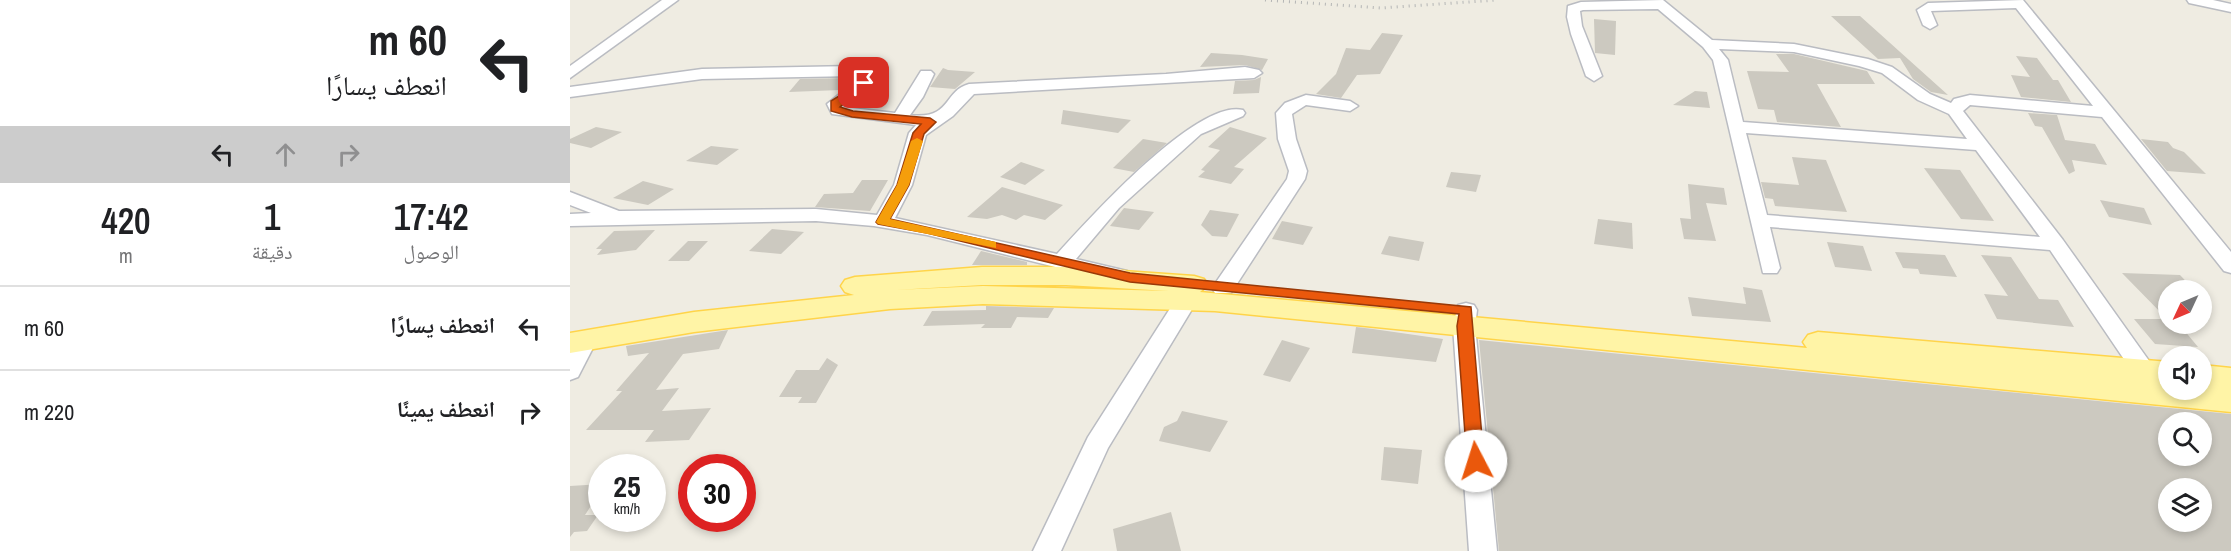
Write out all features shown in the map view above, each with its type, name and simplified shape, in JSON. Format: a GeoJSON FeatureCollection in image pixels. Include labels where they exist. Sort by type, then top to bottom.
{"type":"FeatureCollection","features":[{"type":"Feature","properties":{"kind":"main road"},"geometry":{"type":"LineString","coordinates":[[575,337],[701,306],[899,280],[994,275],[1130,278],[1465,318],[2231,400]]}},
{"type":"Feature","properties":{"kind":"main road"},"geometry":{"type":"LineString","coordinates":[[575,337],[706,320],[901,300],[983,295],[1186,301],[1465,318],[2157,372]]}},
{"type":"Feature","properties":{"kind":"main road"},"geometry":{"type":"LineString","coordinates":[[2212,377],[2231,379]]}},
{"type":"Feature","properties":{"kind":"street"},"geometry":{"type":"LineString","coordinates":[[570,73],[671,0]]}},
{"type":"Feature","properties":{"kind":"street"},"geometry":{"type":"LineString","coordinates":[[2194,0],[2231,8]]}},
{"type":"Feature","properties":{"kind":"street"},"geometry":{"type":"LineString","coordinates":[[1593,76],[1591,59],[1583,44],[1573,9],[1581,6],[1657,2],[1708,44],[1720,60],[1770,268]]}},
{"type":"Feature","properties":{"kind":"street"},"geometry":{"type":"LineString","coordinates":[[1930,25],[1924,10],[1928,7],[2017,2],[2231,266]]}},
{"type":"Feature","properties":{"kind":"street"},"geometry":{"type":"LineString","coordinates":[[1708,44],[1794,48],[1863,62],[1887,70],[1924,97],[1955,111],[2157,372]]}},
{"type":"Feature","properties":{"kind":"street"},"geometry":{"type":"LineString","coordinates":[[570,92],[702,74],[854,71],[863,73],[864,83],[835,104],[835,108],[852,114],[930,122]]}},
{"type":"Feature","properties":{"kind":"street"},"geometry":{"type":"LineString","coordinates":[[883,222],[903,185],[918,133],[930,122],[947,113],[964,91],[976,88],[1254,73]]}},
{"type":"Feature","properties":{"kind":"street"},"geometry":{"type":"LineString","coordinates":[[899,119],[915,97],[926,74]]}},
{"type":"Feature","properties":{"kind":"street"},"geometry":{"type":"LineString","coordinates":[[1223,288],[1296,179],[1298,171],[1288,144],[1284,112],[1299,100],[1309,99],[1350,106]]}},
{"type":"Feature","properties":{"kind":"street"},"geometry":{"type":"LineString","coordinates":[[1955,111],[1960,102],[1970,100],[2105,112]]}},
{"type":"Feature","properties":{"kind":"street"},"geometry":{"type":"LineString","coordinates":[[1062,262],[1112,204],[1195,130],[1237,113]]}},
{"type":"Feature","properties":{"kind":"street"},"geometry":{"type":"LineString","coordinates":[[1737,127],[1980,145]]}},
{"type":"Feature","properties":{"kind":"street"},"geometry":{"type":"LineString","coordinates":[[570,198],[617,217]]}},
{"type":"Feature","properties":{"kind":"street"},"geometry":{"type":"LineString","coordinates":[[570,220],[617,217],[816,215],[883,222],[1130,278]]}},
{"type":"Feature","properties":{"kind":"street"},"geometry":{"type":"LineString","coordinates":[[1759,220],[2056,244]]}},
{"type":"Feature","properties":{"kind":"street"},"geometry":{"type":"LineString","coordinates":[[1047,551],[1097,444],[1186,301]]}},
{"type":"Feature","properties":{"kind":"street"},"geometry":{"type":"LineString","coordinates":[[1465,318],[1483,551]]}},
{"type":"Feature","properties":{"kind":"street"},"geometry":{"type":"LineString","coordinates":[[570,371],[575,337]]}},
{"type":"Feature","properties":{"kind":"building"},"geometry":{"type":"Polygon","coordinates":[[[1831,16],[1860,16],[1948,95],[1931,92],[1913,79],[1900,58],[1878,59],[1831,16]]]}},
{"type":"Feature","properties":{"kind":"building"},"geometry":{"type":"Polygon","coordinates":[[[1594,19],[1616,21],[1615,55],[1595,53],[1594,19]]]}},
{"type":"Feature","properties":{"kind":"building"},"geometry":{"type":"Polygon","coordinates":[[[1382,33],[1403,35],[1380,74],[1357,75],[1341,98],[1316,94],[1336,74],[1346,48],[1370,50],[1382,33]]]}},
{"type":"Feature","properties":{"kind":"building"},"geometry":{"type":"Polygon","coordinates":[[[1211,53],[1268,59],[1262,70],[1245,65],[1200,67],[1211,53]]]}},
{"type":"Feature","properties":{"kind":"building"},"geometry":{"type":"Polygon","coordinates":[[[1776,54],[1794,54],[1867,71],[1875,84],[1817,84],[1841,127],[1777,122],[1774,110],[1758,109],[1747,71],[1789,72],[1776,54]]]}},
{"type":"Feature","properties":{"kind":"building"},"geometry":{"type":"Polygon","coordinates":[[[2016,56],[2037,58],[2053,80],[2058,80],[2071,102],[2021,97],[2011,75],[2030,77],[2016,56]]]}},
{"type":"Feature","properties":{"kind":"building"},"geometry":{"type":"Polygon","coordinates":[[[943,68],[975,72],[955,89],[930,87],[943,68]]]}},
{"type":"Feature","properties":{"kind":"building"},"geometry":{"type":"Polygon","coordinates":[[[1261,77],[1259,93],[1233,94],[1235,81],[1254,80],[1261,77]]]}},
{"type":"Feature","properties":{"kind":"building"},"geometry":{"type":"Polygon","coordinates":[[[849,78],[840,90],[789,92],[800,79],[849,78]]]}},
{"type":"Feature","properties":{"kind":"building"},"geometry":{"type":"Polygon","coordinates":[[[1695,91],[1707,92],[1710,108],[1673,105],[1695,91]]]}},
{"type":"Feature","properties":{"kind":"building"},"geometry":{"type":"Polygon","coordinates":[[[862,94],[884,95],[872,108],[849,105],[862,94]]]}},
{"type":"Feature","properties":{"kind":"building"},"geometry":{"type":"Polygon","coordinates":[[[1063,110],[1131,120],[1118,133],[1061,124],[1063,110]]]}},
{"type":"Feature","properties":{"kind":"building"},"geometry":{"type":"Polygon","coordinates":[[[2028,113],[2057,115],[2065,140],[2095,144],[2107,165],[2072,160],[2075,171],[2069,174],[2042,127],[2035,126],[2028,113]]]}},
{"type":"Feature","properties":{"kind":"building"},"geometry":{"type":"Polygon","coordinates":[[[596,127],[622,132],[591,148],[570,143],[570,139],[596,127]]]}},
{"type":"Feature","properties":{"kind":"building"},"geometry":{"type":"Polygon","coordinates":[[[1230,127],[1267,138],[1234,167],[1244,169],[1231,184],[1198,177],[1205,171],[1201,170],[1220,150],[1208,147],[1230,127]]]}},
{"type":"Feature","properties":{"kind":"building"},"geometry":{"type":"Polygon","coordinates":[[[1143,139],[1167,143],[1134,172],[1113,168],[1143,139]]]}},
{"type":"Feature","properties":{"kind":"building"},"geometry":{"type":"Polygon","coordinates":[[[2141,139],[2168,142],[2173,148],[2184,152],[2206,174],[2167,171],[2141,139]]]}},
{"type":"Feature","properties":{"kind":"building"},"geometry":{"type":"Polygon","coordinates":[[[711,146],[739,149],[717,165],[686,161],[711,146]]]}},
{"type":"Feature","properties":{"kind":"building"},"geometry":{"type":"Polygon","coordinates":[[[1792,157],[1826,160],[1847,212],[1775,206],[1773,199],[1765,198],[1761,182],[1799,185],[1792,157]]]}},
{"type":"Feature","properties":{"kind":"building"},"geometry":{"type":"Polygon","coordinates":[[[1021,162],[1045,170],[1025,185],[1000,177],[1021,162]]]}},
{"type":"Feature","properties":{"kind":"building"},"geometry":{"type":"Polygon","coordinates":[[[1924,168],[1960,170],[1994,221],[1961,219],[1924,168]]]}},
{"type":"Feature","properties":{"kind":"building"},"geometry":{"type":"Polygon","coordinates":[[[1451,172],[1481,175],[1476,192],[1446,187],[1451,172]]]}},
{"type":"Feature","properties":{"kind":"building"},"geometry":{"type":"Polygon","coordinates":[[[862,180],[888,180],[870,211],[815,207],[824,194],[853,193],[862,180]]]}},
{"type":"Feature","properties":{"kind":"building"},"geometry":{"type":"Polygon","coordinates":[[[643,181],[674,189],[648,205],[613,198],[643,181]]]}},
{"type":"Feature","properties":{"kind":"building"},"geometry":{"type":"Polygon","coordinates":[[[1688,184],[1724,188],[1727,205],[1706,203],[1716,241],[1684,239],[1680,218],[1691,219],[1688,184]]]}},
{"type":"Feature","properties":{"kind":"building"},"geometry":{"type":"Polygon","coordinates":[[[1002,187],[1063,205],[1045,220],[1024,215],[1016,220],[1002,215],[987,219],[967,217],[1002,187]]]}},
{"type":"Feature","properties":{"kind":"building"},"geometry":{"type":"Polygon","coordinates":[[[2100,200],[2144,208],[2152,225],[2109,217],[2100,200]]]}},
{"type":"Feature","properties":{"kind":"building"},"geometry":{"type":"Polygon","coordinates":[[[1124,208],[1154,212],[1139,230],[1110,226],[1124,208]]]}},
{"type":"Feature","properties":{"kind":"building"},"geometry":{"type":"Polygon","coordinates":[[[1210,210],[1239,214],[1227,237],[1212,236],[1201,225],[1210,210]]]}},
{"type":"Feature","properties":{"kind":"building"},"geometry":{"type":"Polygon","coordinates":[[[1598,219],[1632,223],[1633,249],[1594,244],[1598,219]]]}},
{"type":"Feature","properties":{"kind":"building"},"geometry":{"type":"Polygon","coordinates":[[[1282,221],[1313,227],[1303,245],[1272,239],[1282,221]]]}},
{"type":"Feature","properties":{"kind":"building"},"geometry":{"type":"Polygon","coordinates":[[[772,229],[804,232],[781,254],[749,251],[772,229]]]}},
{"type":"Feature","properties":{"kind":"building"},"geometry":{"type":"Polygon","coordinates":[[[655,230],[636,250],[597,255],[602,249],[596,249],[614,231],[655,230]]]}},
{"type":"Feature","properties":{"kind":"building"},"geometry":{"type":"Polygon","coordinates":[[[1389,236],[1424,242],[1419,261],[1381,254],[1389,236]]]}},
{"type":"Feature","properties":{"kind":"building"},"geometry":{"type":"Polygon","coordinates":[[[688,241],[708,241],[689,261],[668,261],[688,241]]]}},
{"type":"Feature","properties":{"kind":"building"},"geometry":{"type":"Polygon","coordinates":[[[1827,242],[1863,246],[1872,271],[1835,267],[1827,242]]]}},
{"type":"Feature","properties":{"kind":"building"},"geometry":{"type":"Polygon","coordinates":[[[981,251],[1027,262],[1027,265],[972,265],[981,251]]]}},
{"type":"Feature","properties":{"kind":"building"},"geometry":{"type":"Polygon","coordinates":[[[1895,252],[1945,255],[1957,277],[1920,274],[1918,269],[1903,268],[1895,252]]]}},
{"type":"Feature","properties":{"kind":"building"},"geometry":{"type":"Polygon","coordinates":[[[1981,255],[2011,257],[2039,299],[2058,300],[2074,327],[1997,319],[1984,294],[2008,296],[1981,255]]]}},
{"type":"Feature","properties":{"kind":"building"},"geometry":{"type":"Polygon","coordinates":[[[2122,273],[2180,275],[2185,280],[2158,280],[2158,310],[2122,273]]]}},
{"type":"Feature","properties":{"kind":"building"},"geometry":{"type":"Polygon","coordinates":[[[1743,287],[1762,290],[1771,322],[1692,316],[1688,297],[1746,304],[1743,287]]]}},
{"type":"Feature","properties":{"kind":"building"},"geometry":{"type":"Polygon","coordinates":[[[986,306],[1054,308],[1048,318],[1017,317],[1011,328],[981,328],[985,324],[923,326],[932,311],[986,310],[986,306]]]}},
{"type":"Feature","properties":{"kind":"building"},"geometry":{"type":"Polygon","coordinates":[[[2134,319],[2158,319],[2158,334],[2187,334],[2197,346],[2155,344],[2134,319]]]}},
{"type":"Feature","properties":{"kind":"building"},"geometry":{"type":"Polygon","coordinates":[[[1356,327],[1443,339],[1436,362],[1352,353],[1356,327]]]}},
{"type":"Feature","properties":{"kind":"building"},"geometry":{"type":"Polygon","coordinates":[[[728,330],[719,349],[683,354],[656,390],[679,388],[662,411],[711,408],[689,440],[645,442],[654,430],[586,430],[622,391],[616,391],[649,353],[628,356],[626,346],[728,330]]]}},
{"type":"Feature","properties":{"kind":"building"},"geometry":{"type":"Polygon","coordinates":[[[1282,340],[1310,348],[1290,382],[1263,375],[1282,340]]]}},
{"type":"Feature","properties":{"kind":"building"},"geometry":{"type":"Polygon","coordinates":[[[1479,340],[2211,412],[2158,412],[2158,466],[2212,466],[2212,412],[2231,414],[2231,551],[1499,551],[1479,340]]]}},
{"type":"Feature","properties":{"kind":"building"},"geometry":{"type":"Polygon","coordinates":[[[827,358],[838,365],[816,403],[798,403],[802,397],[779,397],[796,370],[819,370],[827,358]]]}},
{"type":"Feature","properties":{"kind":"building"},"geometry":{"type":"Polygon","coordinates":[[[1182,411],[1228,421],[1210,452],[1159,441],[1164,427],[1177,421],[1182,411]]]}},
{"type":"Feature","properties":{"kind":"building"},"geometry":{"type":"Polygon","coordinates":[[[1384,447],[1422,450],[1418,484],[1381,480],[1384,447]]]}},
{"type":"Feature","properties":{"kind":"building"},"geometry":{"type":"Polygon","coordinates":[[[588,485],[588,510],[585,515],[588,515],[588,530],[574,532],[570,537],[570,486],[588,485]]]}},
{"type":"Feature","properties":{"kind":"building"},"geometry":{"type":"Polygon","coordinates":[[[1171,512],[1181,551],[1117,551],[1113,529],[1171,512]]]}},
{"type":"Feature","properties":{"kind":"railway"},"geometry":{"type":"LineString","coordinates":[[1265,0],[1381,8],[1497,0]]}},
{"type":"Feature","properties":{"kind":"slow traffic"},"geometry":{"type":"LineString","coordinates":[[917,141],[903,185],[883,222],[991,245]]}},
{"type":"Feature","properties":{"kind":"route"},"geometry":{"type":"LineString","coordinates":[[864,83],[841,98],[835,104],[835,108],[838,111],[852,114],[930,122],[918,133],[911,164],[903,185],[883,222],[927,230],[1130,278],[1466,310],[1464,326],[1476,461]]}}]}
